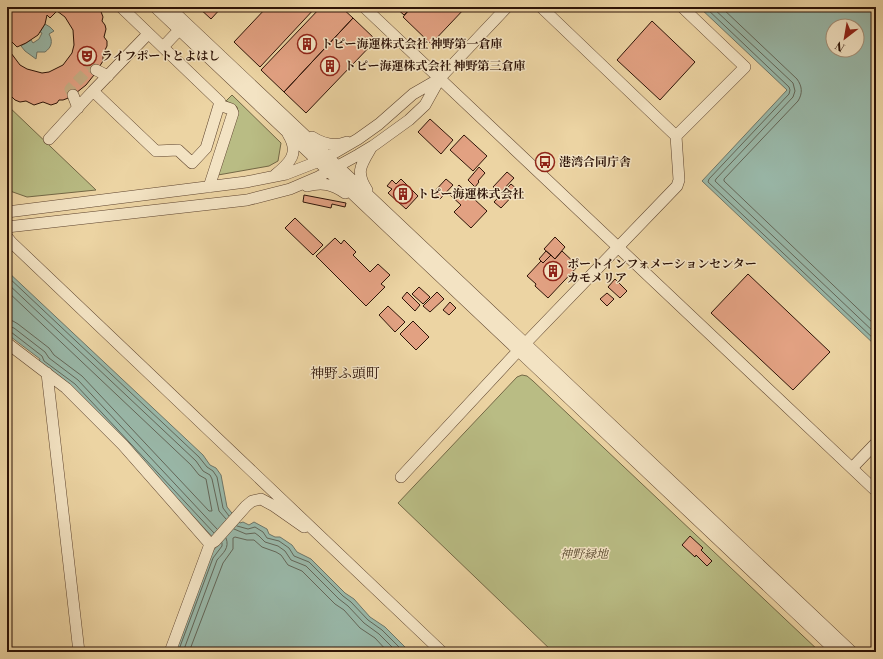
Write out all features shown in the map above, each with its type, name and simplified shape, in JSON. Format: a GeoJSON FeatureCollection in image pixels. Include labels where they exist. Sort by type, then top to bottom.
{"type":"FeatureCollection","features":[{"type":"Feature","properties":{"kind":"street"},"geometry":{"type":"LineString","coordinates":[[93,92],[156,151],[178,150],[192,163],[206,148],[220,102],[121,7]]}},
{"type":"Feature","properties":{"kind":"street"},"geometry":{"type":"LineString","coordinates":[[155,7],[179,30],[288,125],[324,143],[342,144],[358,139]]}},
{"type":"Feature","properties":{"kind":"street"},"geometry":{"type":"LineString","coordinates":[[169,7],[333,169],[349,190],[369,203],[522,347],[852,652]]}},
{"type":"Feature","properties":{"kind":"street"},"geometry":{"type":"LineString","coordinates":[[364,7],[876,491]]}},
{"type":"Feature","properties":{"kind":"street"},"geometry":{"type":"LineString","coordinates":[[290,189],[333,169],[373,146],[409,120],[425,105],[440,78],[508,7]]}},
{"type":"Feature","properties":{"kind":"street"},"geometry":{"type":"LineString","coordinates":[[401,477],[522,347],[677,186],[679,180],[676,136],[541,7]]}},
{"type":"Feature","properties":{"kind":"street"},"geometry":{"type":"LineString","coordinates":[[676,136],[744,67],[682,7]]}},
{"type":"Feature","properties":{"kind":"street"},"geometry":{"type":"LineString","coordinates":[[163,47],[179,30]]}},
{"type":"Feature","properties":{"kind":"street"},"geometry":{"type":"LineString","coordinates":[[48,139],[148,34]]}},
{"type":"Feature","properties":{"kind":"street"},"geometry":{"type":"LineString","coordinates":[[96,70],[108,76]]}},
{"type":"Feature","properties":{"kind":"street"},"geometry":{"type":"LineString","coordinates":[[7,212],[209,187],[272,178],[286,174],[323,159],[358,139],[379,124],[413,94],[440,78]]}},
{"type":"Feature","properties":{"kind":"street"},"geometry":{"type":"LineString","coordinates":[[73,95],[78,108]]}},
{"type":"Feature","properties":{"kind":"street"},"geometry":{"type":"LineString","coordinates":[[209,187],[233,113],[231,109],[219,105]]}},
{"type":"Feature","properties":{"kind":"street"},"geometry":{"type":"LineString","coordinates":[[272,178],[288,164],[292,158],[293,146],[288,125]]}},
{"type":"Feature","properties":{"kind":"street"},"geometry":{"type":"LineString","coordinates":[[369,203],[361,179],[360,169],[363,161],[373,146]]}},
{"type":"Feature","properties":{"kind":"street"},"geometry":{"type":"LineString","coordinates":[[7,227],[247,200],[317,184],[331,185],[369,203]]}},
{"type":"Feature","properties":{"kind":"street"},"geometry":{"type":"LineString","coordinates":[[7,219],[29,225]]}},
{"type":"Feature","properties":{"kind":"street"},"geometry":{"type":"LineString","coordinates":[[7,237],[442,652]]}},
{"type":"Feature","properties":{"kind":"street"},"geometry":{"type":"LineString","coordinates":[[7,343],[66,388],[123,445],[213,543]]}},
{"type":"Feature","properties":{"kind":"street"},"geometry":{"type":"LineString","coordinates":[[522,347],[837,652]]}},
{"type":"Feature","properties":{"kind":"street"},"geometry":{"type":"LineString","coordinates":[[47,373],[79,652]]}},
{"type":"Feature","properties":{"kind":"street"},"geometry":{"type":"LineString","coordinates":[[852,468],[876,443]]}},
{"type":"Feature","properties":{"kind":"street"},"geometry":{"type":"LineString","coordinates":[[170,652],[213,543],[252,501],[261,499],[274,506],[326,541]]}},
{"type":"Feature","properties":{"kind":"green space"},"geometry":{"type":"Polygon","coordinates":[[[232,95],[281,143],[278,161],[269,166],[218,175],[238,112],[237,107],[226,101],[232,95]]]}},
{"type":"Feature","properties":{"kind":"green space"},"geometry":{"type":"Polygon","coordinates":[[[7,105],[96,190],[27,197],[10,191],[7,188],[7,105]]]}},
{"type":"Feature","properties":{"kind":"green space","name":"神野緑地"},"geometry":{"type":"Polygon","coordinates":[[[522,375],[527,376],[533,381],[820,652],[553,652],[398,503],[517,377],[522,375]]]}},
{"type":"Feature","properties":{"kind":"water"},"geometry":{"type":"Polygon","coordinates":[[[699,7],[876,7],[876,346],[702,181],[787,90],[699,7]]]}},
{"type":"Feature","properties":{"kind":"water"},"geometry":{"type":"Polygon","coordinates":[[[45,24],[54,31],[49,34],[51,44],[45,52],[37,52],[36,59],[21,46],[31,40],[33,43],[39,39],[42,33],[40,32],[45,24]]]}},
{"type":"Feature","properties":{"kind":"water"},"geometry":{"type":"Polygon","coordinates":[[[7,271],[203,455],[210,465],[216,468],[221,475],[227,507],[240,523],[243,522],[249,525],[254,522],[267,529],[269,534],[275,537],[280,537],[292,545],[297,552],[311,559],[345,593],[354,599],[370,617],[385,627],[410,652],[173,652],[209,555],[219,544],[166,487],[39,362],[40,359],[7,334],[7,271]]]}},
{"type":"Feature","properties":{"kind":"building","name":"ライフポートとよはし"},"geometry":{"type":"Polygon","coordinates":[[[7,7],[97,7],[100,9],[103,17],[102,21],[106,29],[104,37],[107,41],[107,46],[103,54],[103,61],[86,85],[71,97],[59,100],[57,103],[51,105],[43,102],[34,105],[26,101],[20,102],[15,100],[10,95],[7,95],[7,7]],[[57,11],[50,18],[47,15],[45,24],[38,35],[17,47],[8,38],[11,53],[20,65],[27,69],[42,73],[49,72],[63,65],[72,53],[74,45],[73,30],[65,17],[57,11]]]}},
{"type":"Feature","properties":{"kind":"building"},"geometry":{"type":"Polygon","coordinates":[[[198,7],[222,7],[211,19],[198,7]]]}},
{"type":"Feature","properties":{"kind":"building"},"geometry":{"type":"Polygon","coordinates":[[[267,7],[316,7],[260,67],[234,42],[267,7]]]}},
{"type":"Feature","properties":{"kind":"building","name":"トピー海運株式会社 神野第一倉庫"},"geometry":{"type":"Polygon","coordinates":[[[321,7],[341,7],[353,18],[284,92],[261,70],[321,7]]]}},
{"type":"Feature","properties":{"kind":"building"},"geometry":{"type":"Polygon","coordinates":[[[395,7],[412,7],[404,15],[395,7]]]}},
{"type":"Feature","properties":{"kind":"building"},"geometry":{"type":"Polygon","coordinates":[[[412,7],[466,7],[431,44],[403,17],[412,7]]]}},
{"type":"Feature","properties":{"kind":"building","name":"トピー海運株式会社 神野第三倉庫"},"geometry":{"type":"Polygon","coordinates":[[[353,18],[376,40],[306,113],[284,92],[353,18]]]}},
{"type":"Feature","properties":{"kind":"building"},"geometry":{"type":"Polygon","coordinates":[[[652,21],[695,62],[660,100],[617,60],[652,21]]]}},
{"type":"Feature","properties":{"kind":"building"},"geometry":{"type":"Polygon","coordinates":[[[430,119],[453,140],[441,154],[418,132],[430,119]]]}},
{"type":"Feature","properties":{"kind":"building"},"geometry":{"type":"Polygon","coordinates":[[[464,135],[487,156],[473,171],[450,150],[464,135]]]}},
{"type":"Feature","properties":{"kind":"building"},"geometry":{"type":"Polygon","coordinates":[[[479,167],[485,173],[475,187],[468,180],[479,167]]]}},
{"type":"Feature","properties":{"kind":"building"},"geometry":{"type":"Polygon","coordinates":[[[507,172],[514,178],[500,193],[493,187],[507,172]]]}},
{"type":"Feature","properties":{"kind":"building","name":"トピー海運株式会社"},"geometry":{"type":"Polygon","coordinates":[[[401,179],[418,196],[406,209],[388,193],[392,189],[387,186],[392,180],[396,184],[401,179]]]}},
{"type":"Feature","properties":{"kind":"building"},"geometry":{"type":"Polygon","coordinates":[[[446,179],[453,185],[440,199],[433,193],[446,179]]]}},
{"type":"Feature","properties":{"kind":"building"},"geometry":{"type":"Polygon","coordinates":[[[511,184],[518,190],[501,208],[494,202],[511,184]]]}},
{"type":"Feature","properties":{"kind":"building"},"geometry":{"type":"Polygon","coordinates":[[[459,185],[487,211],[471,228],[454,212],[461,205],[450,195],[459,185]]]}},
{"type":"Feature","properties":{"kind":"building"},"geometry":{"type":"Polygon","coordinates":[[[304,195],[346,203],[345,207],[332,204],[331,208],[303,202],[304,195]]]}},
{"type":"Feature","properties":{"kind":"building"},"geometry":{"type":"Polygon","coordinates":[[[295,218],[323,245],[313,255],[285,228],[295,218]]]}},
{"type":"Feature","properties":{"kind":"building","name":"ポートインフォメーションセンター カモメリア"},"geometry":{"type":"Polygon","coordinates":[[[555,237],[565,247],[555,259],[544,249],[555,237]]]}},
{"type":"Feature","properties":{"kind":"building"},"geometry":{"type":"Polygon","coordinates":[[[335,238],[341,244],[344,240],[356,252],[353,255],[370,272],[378,264],[390,275],[381,284],[385,287],[366,306],[316,256],[335,238]]]}},
{"type":"Feature","properties":{"kind":"building","name":"ポートインフォメーションセンター カモメリア"},"geometry":{"type":"Polygon","coordinates":[[[546,251],[551,255],[543,263],[539,259],[546,251]]]}},
{"type":"Feature","properties":{"kind":"building","name":"ポートインフォメーションセンター カモメリア"},"geometry":{"type":"Polygon","coordinates":[[[562,251],[578,266],[548,298],[527,276],[541,261],[543,263],[551,255],[555,259],[562,251]]]}},
{"type":"Feature","properties":{"kind":"building"},"geometry":{"type":"Polygon","coordinates":[[[748,274],[830,352],[793,390],[711,313],[748,274]]]}},
{"type":"Feature","properties":{"kind":"building"},"geometry":{"type":"Polygon","coordinates":[[[615,279],[627,291],[620,298],[608,287],[615,279]]]}},
{"type":"Feature","properties":{"kind":"building"},"geometry":{"type":"Polygon","coordinates":[[[419,287],[430,297],[423,304],[412,294],[419,287]]]}},
{"type":"Feature","properties":{"kind":"building"},"geometry":{"type":"Polygon","coordinates":[[[407,292],[420,305],[415,311],[402,298],[407,292]]]}},
{"type":"Feature","properties":{"kind":"building"},"geometry":{"type":"Polygon","coordinates":[[[437,292],[444,299],[430,312],[423,306],[437,292]]]}},
{"type":"Feature","properties":{"kind":"building"},"geometry":{"type":"Polygon","coordinates":[[[607,293],[614,299],[607,306],[600,299],[607,293]]]}},
{"type":"Feature","properties":{"kind":"building"},"geometry":{"type":"Polygon","coordinates":[[[450,302],[456,308],[449,315],[443,310],[450,302]]]}},
{"type":"Feature","properties":{"kind":"building"},"geometry":{"type":"Polygon","coordinates":[[[388,306],[405,322],[395,332],[379,315],[388,306]]]}},
{"type":"Feature","properties":{"kind":"building"},"geometry":{"type":"Polygon","coordinates":[[[413,321],[429,337],[416,350],[400,334],[413,321]]]}},
{"type":"Feature","properties":{"kind":"building"},"geometry":{"type":"Polygon","coordinates":[[[690,536],[703,548],[701,550],[712,561],[707,566],[696,555],[695,557],[682,545],[690,536]]]}},
{"type":"Feature","properties":{"kind":"tunnel"},"geometry":{"type":"LineString","coordinates":[[73,95],[70,89],[91,67],[96,70]]}},
{"type":"Feature","properties":{"kind":"place","name":"トピー海運株式会社 神野第一倉庫"},"geometry":{"type":"Point","coordinates":[307,44]}},
{"type":"Feature","properties":{"kind":"place","name":"ライフポートとよはし"},"geometry":{"type":"Point","coordinates":[87,56]}},
{"type":"Feature","properties":{"kind":"place","name":"トピー海運株式会社 神野第三倉庫"},"geometry":{"type":"Point","coordinates":[330,66]}},
{"type":"Feature","properties":{"kind":"place","name":"港湾合同庁舎"},"geometry":{"type":"Point","coordinates":[545,162]}},
{"type":"Feature","properties":{"kind":"place","name":"トピー海運株式会社"},"geometry":{"type":"Point","coordinates":[403,194]}},
{"type":"Feature","properties":{"kind":"place","name":"ポートインフォメーションセンター カモメリア"},"geometry":{"type":"Point","coordinates":[553,271]}},
{"type":"Feature","properties":{"kind":"district","name":"神野ふ頭町"},"geometry":{"type":"Point","coordinates":[345,373]}}]}
